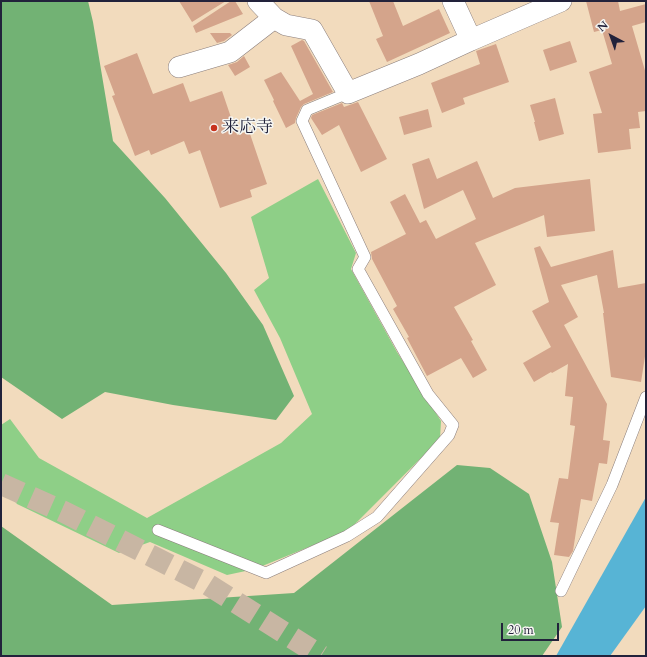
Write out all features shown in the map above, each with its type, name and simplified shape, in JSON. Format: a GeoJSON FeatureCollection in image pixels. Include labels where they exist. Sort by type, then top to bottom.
{"type":"FeatureCollection","features":[{"type":"Feature","properties":{"kind":"street"},"geometry":{"type":"LineString","coordinates":[[258,1],[274,18],[286,25],[312,30],[348,92],[419,64],[561,1]]}},
{"type":"Feature","properties":{"kind":"street"},"geometry":{"type":"LineString","coordinates":[[453,1],[471,40]]}},
{"type":"Feature","properties":{"kind":"street"},"geometry":{"type":"LineString","coordinates":[[179,67],[230,52],[274,18]]}},
{"type":"Feature","properties":{"kind":"lane"},"geometry":{"type":"LineString","coordinates":[[158,530],[266,574],[347,536],[377,517],[448,435],[453,425],[428,394],[358,269],[365,257],[302,121],[307,110],[348,92]]}},
{"type":"Feature","properties":{"kind":"lane"},"geometry":{"type":"LineString","coordinates":[[561,591],[612,485],[646,397]]}},
{"type":"Feature","properties":{"kind":"green space"},"geometry":{"type":"Polygon","coordinates":[[[1,1],[88,1],[93,22],[113,141],[165,198],[226,273],[263,325],[294,396],[276,420],[173,405],[105,392],[62,419],[1,377],[1,1]]]}},
{"type":"Feature","properties":{"kind":"green space"},"geometry":{"type":"Polygon","coordinates":[[[318,179],[356,253],[351,269],[397,352],[441,421],[440,439],[348,531],[255,569],[227,575],[150,542],[119,553],[17,504],[1,485],[1,425],[10,419],[39,458],[147,518],[281,443],[312,414],[280,338],[254,290],[269,278],[251,217],[318,179]]]}},
{"type":"Feature","properties":{"kind":"green space"},"geometry":{"type":"Polygon","coordinates":[[[457,465],[490,468],[529,494],[552,562],[562,627],[542,656],[1,656],[1,526],[112,605],[294,593],[457,465]]]}},
{"type":"Feature","properties":{"kind":"water"},"geometry":{"type":"Polygon","coordinates":[[[646,497],[646,606],[610,656],[556,656],[646,497]]]}},
{"type":"Feature","properties":{"kind":"building"},"geometry":{"type":"Polygon","coordinates":[[[179,1],[226,1],[192,22],[179,1]]]}},
{"type":"Feature","properties":{"kind":"building"},"geometry":{"type":"Polygon","coordinates":[[[231,1],[235,1],[243,14],[196,33],[193,26],[231,1]]]}},
{"type":"Feature","properties":{"kind":"building"},"geometry":{"type":"Polygon","coordinates":[[[369,1],[393,1],[403,26],[439,9],[450,33],[387,62],[376,39],[383,36],[369,1]]]}},
{"type":"Feature","properties":{"kind":"building"},"geometry":{"type":"Polygon","coordinates":[[[586,1],[618,1],[620,11],[646,4],[646,22],[632,26],[646,74],[646,111],[638,112],[640,128],[629,129],[631,149],[598,153],[593,114],[602,113],[589,72],[612,64],[602,30],[594,32],[586,1]]]}},
{"type":"Feature","properties":{"kind":"building"},"geometry":{"type":"Polygon","coordinates":[[[210,33],[230,33],[232,35],[224,41],[217,43],[210,33]]]}},
{"type":"Feature","properties":{"kind":"building"},"geometry":{"type":"Polygon","coordinates":[[[302,40],[304,41],[333,92],[304,104],[301,107],[295,123],[286,128],[264,80],[281,72],[300,101],[313,94],[291,46],[302,40]]]}},
{"type":"Feature","properties":{"kind":"building"},"geometry":{"type":"Polygon","coordinates":[[[570,41],[577,62],[550,71],[543,50],[570,41]]]}},
{"type":"Feature","properties":{"kind":"building"},"geometry":{"type":"Polygon","coordinates":[[[496,44],[509,82],[463,98],[465,104],[442,113],[431,83],[480,64],[476,51],[496,44]]]}},
{"type":"Feature","properties":{"kind":"building"},"geometry":{"type":"Polygon","coordinates":[[[137,53],[153,94],[183,83],[190,102],[222,91],[237,135],[249,131],[267,184],[250,190],[252,197],[220,208],[200,150],[189,154],[184,141],[151,155],[149,150],[135,156],[112,96],[115,95],[104,66],[137,53]]]}},
{"type":"Feature","properties":{"kind":"building"},"geometry":{"type":"Polygon","coordinates":[[[244,56],[250,67],[235,76],[228,65],[237,62],[244,56]]]}},
{"type":"Feature","properties":{"kind":"building"},"geometry":{"type":"Polygon","coordinates":[[[555,98],[564,134],[539,141],[530,105],[555,98]]]}},
{"type":"Feature","properties":{"kind":"building"},"geometry":{"type":"Polygon","coordinates":[[[358,102],[387,159],[361,172],[339,125],[322,135],[311,118],[312,115],[342,103],[344,107],[358,102]]]}},
{"type":"Feature","properties":{"kind":"building"},"geometry":{"type":"Polygon","coordinates":[[[428,109],[432,127],[404,135],[399,117],[428,109]]]}},
{"type":"Feature","properties":{"kind":"building"},"geometry":{"type":"Polygon","coordinates":[[[429,158],[437,179],[477,161],[493,198],[515,188],[590,179],[595,231],[547,237],[544,215],[475,243],[496,285],[454,307],[473,340],[471,341],[487,370],[473,378],[461,358],[427,376],[407,338],[409,337],[393,309],[397,306],[372,259],[371,252],[406,234],[390,202],[405,194],[420,223],[426,220],[436,239],[476,219],[463,190],[424,209],[412,164],[429,158]]]}},
{"type":"Feature","properties":{"kind":"building"},"geometry":{"type":"Polygon","coordinates":[[[540,246],[551,267],[613,250],[618,288],[646,283],[646,350],[641,382],[611,377],[604,313],[597,275],[561,285],[578,317],[564,325],[607,404],[603,440],[610,441],[607,464],[599,463],[592,501],[581,499],[573,551],[569,557],[554,555],[559,523],[550,522],[559,478],[568,479],[575,426],[570,425],[573,397],[565,396],[568,364],[534,382],[523,363],[551,347],[532,311],[549,302],[534,248],[540,246]]]}},
{"type":"Feature","properties":{"kind":"tunnel"},"geometry":{"type":"LineString","coordinates":[[1,484],[64,512],[207,584],[321,656]]}},
{"type":"Feature","properties":{"kind":"place","name":"来応寺"},"geometry":{"type":"Point","coordinates":[214,128]}}]}
